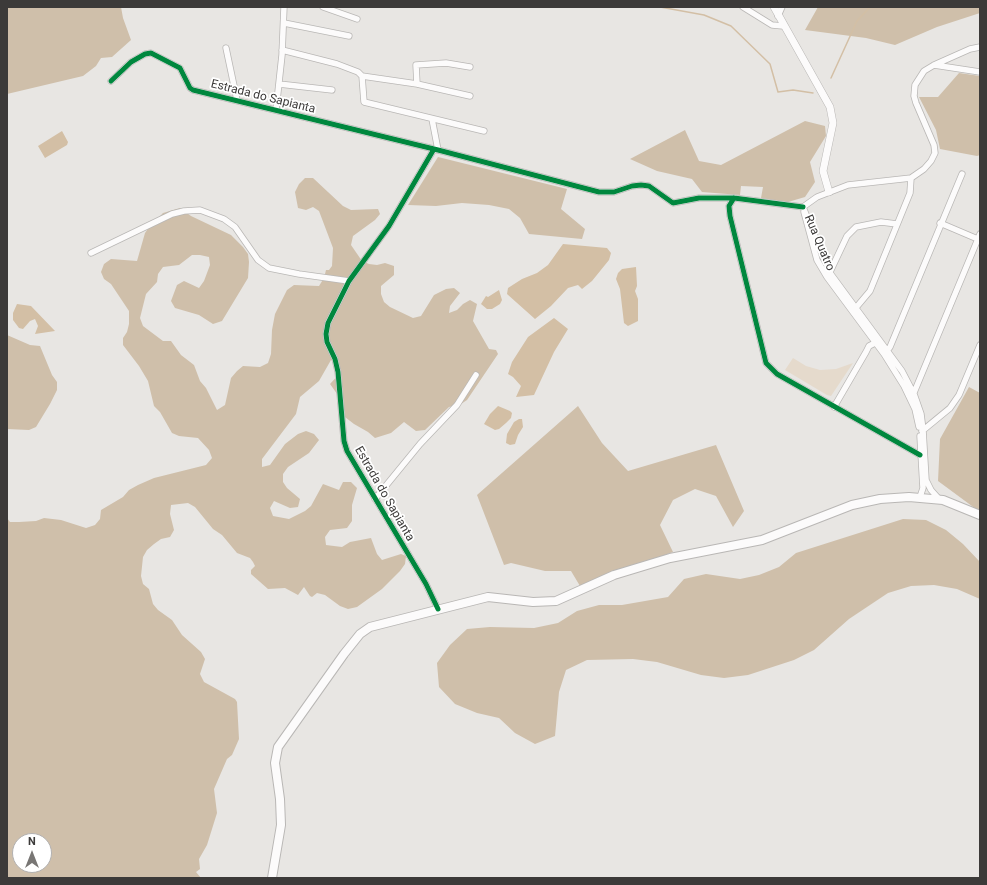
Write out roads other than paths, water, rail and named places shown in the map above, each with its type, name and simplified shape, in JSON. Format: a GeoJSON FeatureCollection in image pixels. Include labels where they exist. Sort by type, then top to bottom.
{"type":"FeatureCollection","features":[{"type":"Feature","properties":{"kind":"main road"},"geometry":{"type":"LineString","coordinates":[[272,878],[281,825],[280,799],[275,764],[278,747],[308,703],[360,634],[370,627],[488,597],[533,602],[556,601],[614,575],[677,557],[762,540],[852,505],[880,499],[920,497],[939,499],[951,502],[980,515]]}},
{"type":"Feature","properties":{"kind":"street"},"geometry":{"type":"LineString","coordinates":[[276,110],[282,50],[284,7]]}},
{"type":"Feature","properties":{"kind":"street"},"geometry":{"type":"LineString","coordinates":[[323,7],[357,19]]}},
{"type":"Feature","properties":{"kind":"street"},"geometry":{"type":"LineString","coordinates":[[743,7],[772,25],[783,26]]}},
{"type":"Feature","properties":{"kind":"street"},"geometry":{"type":"LineString","coordinates":[[774,7],[783,26],[830,107],[833,123],[823,171],[829,192]]}},
{"type":"Feature","properties":{"kind":"street"},"geometry":{"type":"LineString","coordinates":[[778,16],[782,7]]}},
{"type":"Feature","properties":{"kind":"street"},"geometry":{"type":"LineString","coordinates":[[284,22],[349,36]]}},
{"type":"Feature","properties":{"kind":"street"},"geometry":{"type":"LineString","coordinates":[[803,207],[829,192],[848,185],[911,178],[924,169],[931,161],[935,153],[932,138],[916,103],[914,96],[915,85],[924,71],[934,65],[970,49],[980,47]]}},
{"type":"Feature","properties":{"kind":"street"},"geometry":{"type":"LineString","coordinates":[[226,48],[237,100]]}},
{"type":"Feature","properties":{"kind":"street"},"geometry":{"type":"LineString","coordinates":[[282,50],[347,67],[362,76],[417,84],[470,96]]}},
{"type":"Feature","properties":{"kind":"street","name":"Estrada do Sapianta"},"geometry":{"type":"LineString","coordinates":[[111,81],[131,62],[145,54],[151,54],[180,68],[191,89],[436,149],[599,192],[614,192],[632,186],[641,185],[649,186],[673,203],[699,198],[734,198],[803,207]]}},
{"type":"Feature","properties":{"kind":"street"},"geometry":{"type":"LineString","coordinates":[[417,84],[416,65],[446,63],[470,67]]}},
{"type":"Feature","properties":{"kind":"street"},"geometry":{"type":"LineString","coordinates":[[934,65],[980,72]]}},
{"type":"Feature","properties":{"kind":"street"},"geometry":{"type":"LineString","coordinates":[[362,76],[364,102],[402,109],[432,119],[484,131]]}},
{"type":"Feature","properties":{"kind":"street"},"geometry":{"type":"LineString","coordinates":[[279,84],[332,90]]}},
{"type":"Feature","properties":{"kind":"street"},"geometry":{"type":"LineString","coordinates":[[432,119],[436,149]]}},
{"type":"Feature","properties":{"kind":"street","name":"Estrada do Sapianta"},"geometry":{"type":"LineString","coordinates":[[436,149],[388,226],[349,281],[328,323],[326,334],[327,342],[335,359],[338,372],[344,441],[347,451],[426,584],[438,609]]}},
{"type":"Feature","properties":{"kind":"street"},"geometry":{"type":"LineString","coordinates":[[885,352],[962,174]]}},
{"type":"Feature","properties":{"kind":"street"},"geometry":{"type":"LineString","coordinates":[[854,310],[870,292],[910,193],[911,178]]}},
{"type":"Feature","properties":{"kind":"street"},"geometry":{"type":"LineString","coordinates":[[734,198],[728,206],[766,363],[777,374],[920,456]]}},
{"type":"Feature","properties":{"kind":"street","name":"Rua Quatro"},"geometry":{"type":"LineString","coordinates":[[803,207],[812,246],[829,275],[885,352],[912,396],[922,432],[926,480],[930,490],[939,499]]}},
{"type":"Feature","properties":{"kind":"street"},"geometry":{"type":"LineString","coordinates":[[91,253],[172,214],[184,211],[200,210],[220,217],[235,227],[258,260],[269,268],[349,281]]}},
{"type":"Feature","properties":{"kind":"street"},"geometry":{"type":"LineString","coordinates":[[829,275],[847,236],[856,227],[881,222],[897,224]]}},
{"type":"Feature","properties":{"kind":"street"},"geometry":{"type":"LineString","coordinates":[[912,396],[979,238],[940,223]]}},
{"type":"Feature","properties":{"kind":"street","name":"Rua Quatro"},"geometry":{"type":"LineString","coordinates":[[854,310],[876,343],[885,352]]}},
{"type":"Feature","properties":{"kind":"street"},"geometry":{"type":"LineString","coordinates":[[834,407],[869,346],[876,343]]}},
{"type":"Feature","properties":{"kind":"street"},"geometry":{"type":"LineString","coordinates":[[922,432],[950,408],[959,395],[980,345]]}},
{"type":"Feature","properties":{"kind":"street"},"geometry":{"type":"LineString","coordinates":[[375,499],[420,444],[457,405],[476,375]]}},
{"type":"Feature","properties":{"kind":"street","name":"Rua Quatro"},"geometry":{"type":"LineString","coordinates":[[920,497],[923,488],[920,456],[922,432]]}},
{"type":"Feature","properties":{"kind":"waterway"},"geometry":{"type":"LineString","coordinates":[[443,7],[458,7]]}},
{"type":"Feature","properties":{"kind":"waterway"},"geometry":{"type":"LineString","coordinates":[[660,7],[704,15],[731,26],[770,64],[778,92],[793,90],[813,93]]}},
{"type":"Feature","properties":{"kind":"waterway"},"geometry":{"type":"LineString","coordinates":[[831,78],[857,21],[870,7]]}}]}
